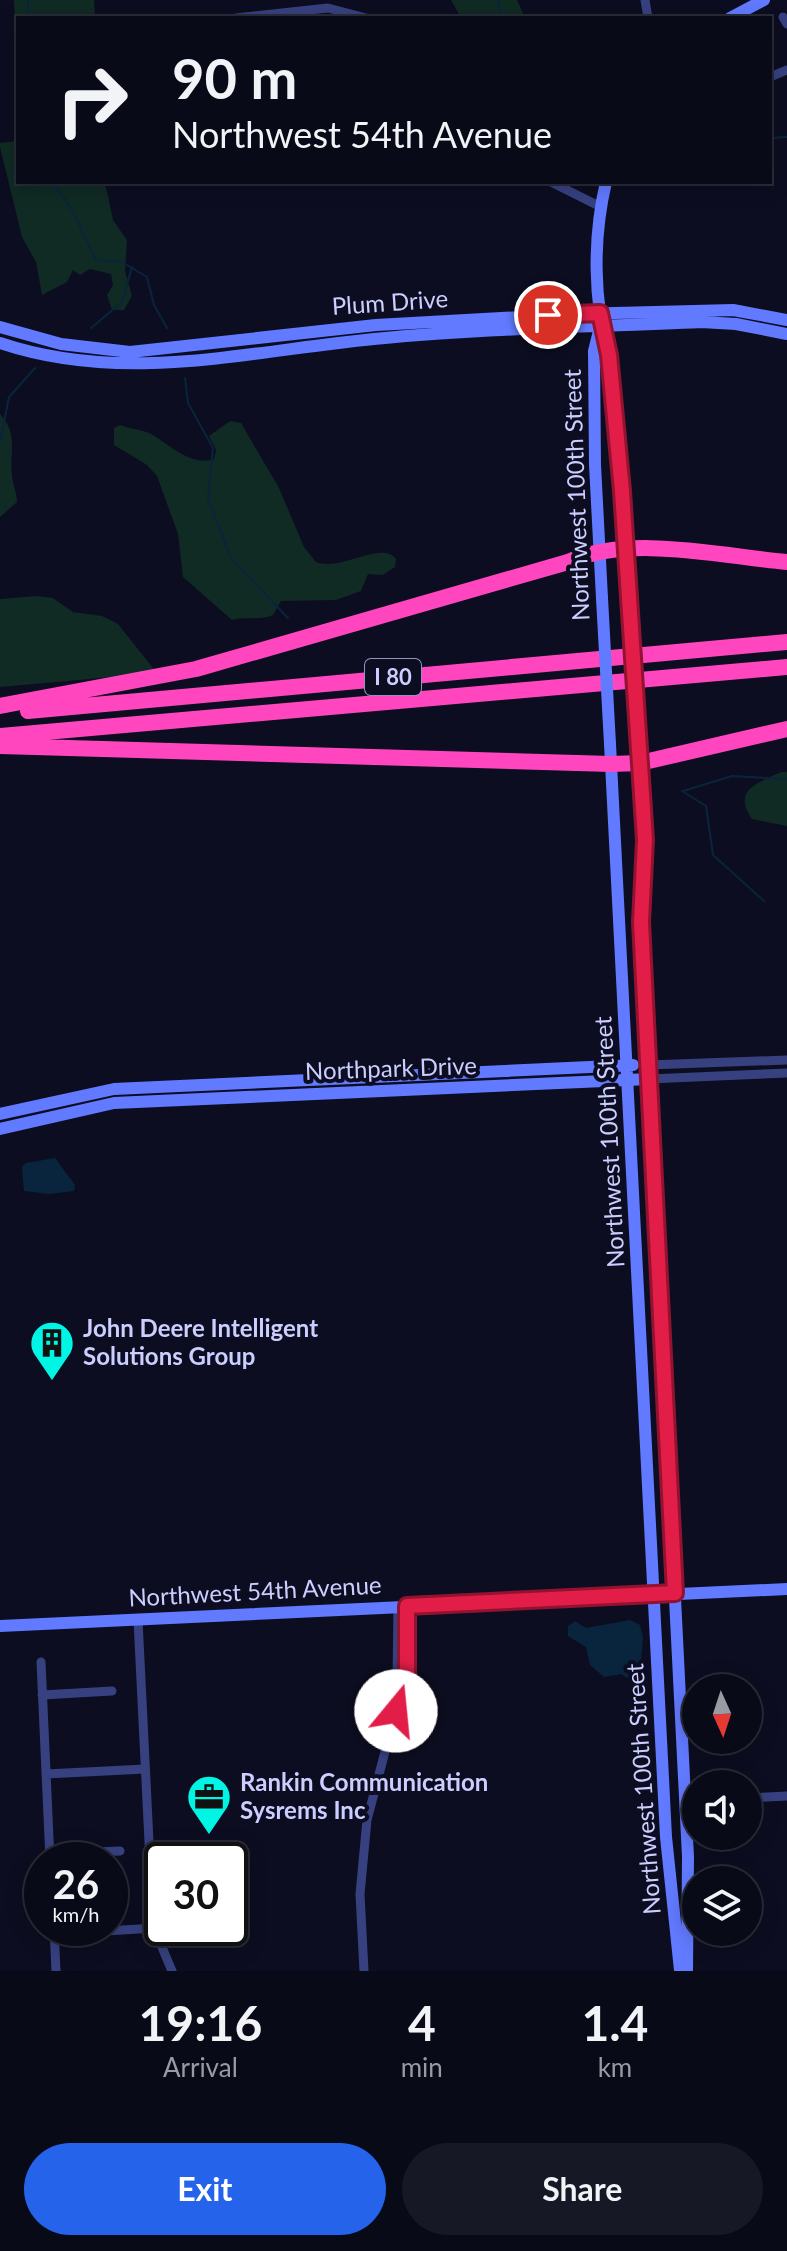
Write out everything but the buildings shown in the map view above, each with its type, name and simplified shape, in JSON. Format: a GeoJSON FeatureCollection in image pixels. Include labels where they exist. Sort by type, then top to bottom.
{"type":"FeatureCollection","features":[{"type":"Feature","properties":{"kind":"highway"},"geometry":{"type":"LineString","coordinates":[[0,706],[196,669],[600,552],[626,549],[787,562]]}},
{"type":"Feature","properties":{"kind":"highway","name":"I 80"},"geometry":{"type":"LineString","coordinates":[[0,713],[787,642]]}},
{"type":"Feature","properties":{"kind":"highway","name":"I 80"},"geometry":{"type":"LineString","coordinates":[[0,736],[787,667]]}},
{"type":"Feature","properties":{"kind":"highway"},"geometry":{"type":"LineString","coordinates":[[0,746],[611,764],[640,763],[787,729]]}},
{"type":"Feature","properties":{"kind":"street"},"geometry":{"type":"LineString","coordinates":[[734,16],[764,0]]}},
{"type":"Feature","properties":{"kind":"street"},"geometry":{"type":"LineString","coordinates":[[254,16],[328,8],[358,16]]}},
{"type":"Feature","properties":{"kind":"street"},"geometry":{"type":"LineString","coordinates":[[555,184],[601,207]]}},
{"type":"Feature","properties":{"kind":"street"},"geometry":{"type":"LineString","coordinates":[[600,327],[596,242],[606,184]]}},
{"type":"Feature","properties":{"kind":"street","name":"Plum Drive"},"geometry":{"type":"LineString","coordinates":[[0,327],[61,344],[130,352],[376,325],[600,313],[733,310],[787,320]]}},
{"type":"Feature","properties":{"kind":"street","name":"Plum Drive"},"geometry":{"type":"LineString","coordinates":[[0,343],[72,361],[138,365],[396,337],[600,327],[721,323],[787,334]]}},
{"type":"Feature","properties":{"kind":"street","name":"Northwest 100th Street"},"geometry":{"type":"LineString","coordinates":[[600,327],[609,355],[626,549],[645,840],[641,910],[648,1065],[675,1593],[688,1770]]}},
{"type":"Feature","properties":{"kind":"street","name":"Northwest 100th Street"},"geometry":{"type":"LineString","coordinates":[[600,327],[594,351],[602,598],[666,1837],[680,1971]]}},
{"type":"Feature","properties":{"kind":"street","name":"Northpark Drive"},"geometry":{"type":"LineString","coordinates":[[0,1114],[114,1089],[787,1060]]}},
{"type":"Feature","properties":{"kind":"street","name":"Northpark Drive"},"geometry":{"type":"LineString","coordinates":[[0,1129],[114,1103],[787,1073]]}},
{"type":"Feature","properties":{"kind":"street"},"geometry":{"type":"LineString","coordinates":[[423,1075],[424,1090]]}},
{"type":"Feature","properties":{"kind":"street"},"geometry":{"type":"LineString","coordinates":[[191,1085],[191,1100]]}},
{"type":"Feature","properties":{"kind":"street","name":"Northwest 54th Avenue"},"geometry":{"type":"LineString","coordinates":[[0,1626],[787,1589]]}},
{"type":"Feature","properties":{"kind":"street"},"geometry":{"type":"LineString","coordinates":[[364,1971],[360,1894],[367,1820],[401,1691],[397,1678],[403,1606]]}},
{"type":"Feature","properties":{"kind":"street"},"geometry":{"type":"LineString","coordinates":[[138,1620],[150,1842]]}},
{"type":"Feature","properties":{"kind":"street"},"geometry":{"type":"LineString","coordinates":[[41,1662],[49,1842]]}},
{"type":"Feature","properties":{"kind":"street"},"geometry":{"type":"LineString","coordinates":[[42,1695],[112,1691]]}},
{"type":"Feature","properties":{"kind":"street"},"geometry":{"type":"LineString","coordinates":[[46,1774],[145,1769]]}},
{"type":"Feature","properties":{"kind":"street"},"geometry":{"type":"LineString","coordinates":[[762,1797],[787,1796]]}},
{"type":"Feature","properties":{"kind":"street","name":"Northwest 100th Street"},"geometry":{"type":"LineString","coordinates":[[687,1971],[689,1850]]}},
{"type":"Feature","properties":{"kind":"street"},"geometry":{"type":"LineString","coordinates":[[55,1946],[56,1971]]}},
{"type":"Feature","properties":{"kind":"street"},"geometry":{"type":"LineString","coordinates":[[163,1946],[172,1971]]}},
{"type":"Feature","properties":{"kind":"green space"},"geometry":{"type":"Polygon","coordinates":[[[14,0],[94,0],[95,16],[16,16],[16,48],[14,0]]]}},
{"type":"Feature","properties":{"kind":"green space"},"geometry":{"type":"Polygon","coordinates":[[[451,0],[517,0],[524,16],[460,16],[451,0]]]}},
{"type":"Feature","properties":{"kind":"green space"},"geometry":{"type":"Polygon","coordinates":[[[16,141],[16,184],[105,184],[113,220],[127,240],[125,271],[132,296],[124,310],[112,310],[107,295],[113,285],[111,274],[90,269],[80,275],[73,270],[67,282],[42,295],[36,262],[22,237],[0,143],[16,141]]]}},
{"type":"Feature","properties":{"kind":"green space"},"geometry":{"type":"Polygon","coordinates":[[[0,414],[11,436],[12,476],[17,502],[0,517],[0,414]]]}},
{"type":"Feature","properties":{"kind":"green space"},"geometry":{"type":"Polygon","coordinates":[[[230,421],[241,423],[279,488],[304,547],[316,562],[337,563],[381,553],[396,559],[395,567],[383,575],[368,574],[361,591],[336,600],[281,601],[273,615],[232,620],[183,577],[178,534],[157,476],[147,465],[114,445],[114,428],[120,425],[147,432],[189,457],[205,461],[214,459],[216,450],[209,436],[230,421]]]}},
{"type":"Feature","properties":{"kind":"green space"},"geometry":{"type":"Polygon","coordinates":[[[53,598],[73,612],[102,616],[118,624],[157,673],[0,687],[0,599],[53,598]]]}},
{"type":"Feature","properties":{"kind":"green space"},"geometry":{"type":"Polygon","coordinates":[[[787,772],[787,826],[752,819],[745,801],[746,794],[756,784],[787,772]]]}},
{"type":"Feature","properties":{"kind":"water"},"geometry":{"type":"Polygon","coordinates":[[[55,1158],[75,1185],[74,1191],[49,1194],[24,1191],[22,1167],[26,1163],[55,1158]]]}},
{"type":"Feature","properties":{"kind":"water"},"geometry":{"type":"Polygon","coordinates":[[[630,1620],[640,1625],[643,1637],[639,1685],[621,1674],[604,1677],[590,1665],[586,1647],[568,1636],[568,1626],[575,1621],[586,1628],[630,1620]]]}},
{"type":"Feature","properties":{"kind":"waterway"},"geometry":{"type":"LineString","coordinates":[[28,0],[28,16]]}},
{"type":"Feature","properties":{"kind":"waterway"},"geometry":{"type":"LineString","coordinates":[[498,0],[502,16]]}},
{"type":"Feature","properties":{"kind":"waterway"},"geometry":{"type":"LineString","coordinates":[[772,138],[787,137]]}},
{"type":"Feature","properties":{"kind":"waterway"},"geometry":{"type":"LineString","coordinates":[[53,184],[71,208],[96,260],[122,262],[147,277],[154,305],[167,328]]}},
{"type":"Feature","properties":{"kind":"waterway"},"geometry":{"type":"LineString","coordinates":[[91,328],[122,302],[132,267]]}},
{"type":"Feature","properties":{"kind":"waterway"},"geometry":{"type":"LineString","coordinates":[[0,442],[9,397],[35,368]]}},
{"type":"Feature","properties":{"kind":"waterway"},"geometry":{"type":"LineString","coordinates":[[185,378],[188,403],[213,448],[208,499],[231,558],[288,618]]}},
{"type":"Feature","properties":{"kind":"waterway"},"geometry":{"type":"LineString","coordinates":[[683,791],[732,776],[787,779]]}},
{"type":"Feature","properties":{"kind":"waterway"},"geometry":{"type":"LineString","coordinates":[[682,791],[706,806],[713,855],[764,901]]}},
{"type":"Feature","properties":{"kind":"place","name":"John Deere Intelligent Solutions Group"},"geometry":{"type":"Point","coordinates":[52,1382]}},
{"type":"Feature","properties":{"kind":"place","name":"Rankin Communication Sysrems Inc"},"geometry":{"type":"Point","coordinates":[209,1836]}},
{"type":"Feature","properties":{"kind":"route"},"geometry":{"type":"LineString","coordinates":[[396,1711],[407,1678],[407,1606],[675,1593],[641,922],[645,840],[622,491],[609,355],[600,327],[600,313],[548,315]]}}]}
